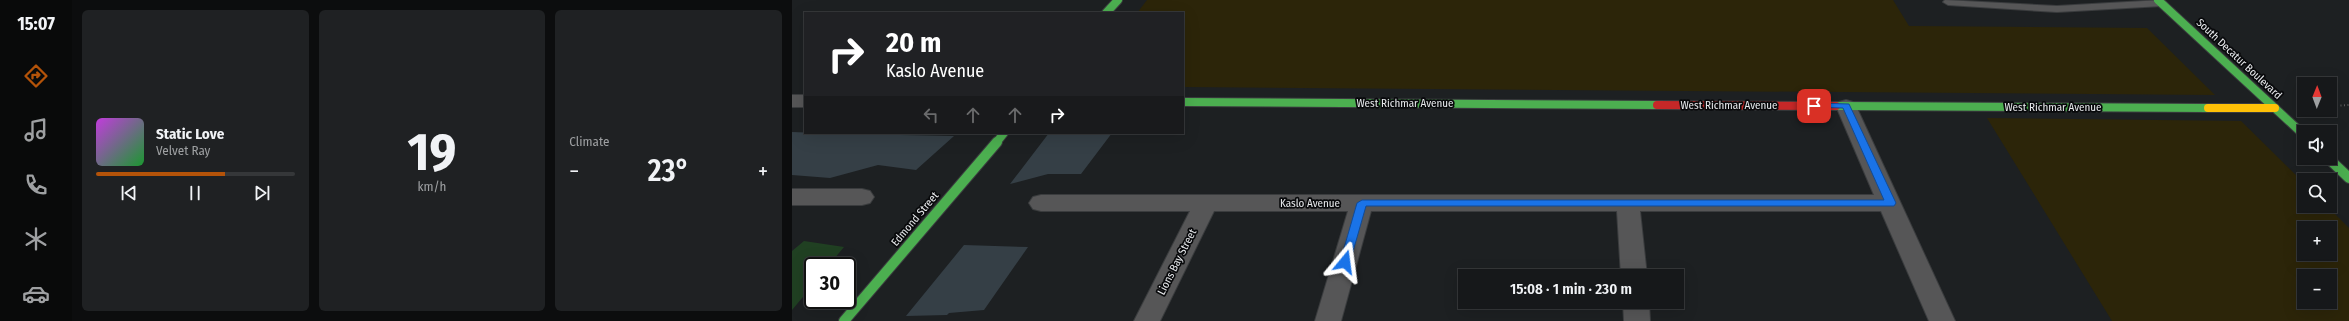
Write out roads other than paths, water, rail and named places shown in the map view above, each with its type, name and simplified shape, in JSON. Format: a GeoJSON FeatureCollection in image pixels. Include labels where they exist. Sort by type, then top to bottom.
{"type":"FeatureCollection","features":[{"type":"Feature","properties":{"kind":"street"},"geometry":{"type":"LineString","coordinates":[[1107,12],[1118,0]]}},
{"type":"Feature","properties":{"kind":"street","name":"South Decatur Boulevard"},"geometry":{"type":"LineString","coordinates":[[2160,2],[2297,128]]}},
{"type":"Feature","properties":{"kind":"street"},"geometry":{"type":"LineString","coordinates":[[792,101],[804,101]]}},
{"type":"Feature","properties":{"kind":"street","name":"West Richmar Avenue"},"geometry":{"type":"LineString","coordinates":[[1184,102],[2276,108]]}},
{"type":"Feature","properties":{"kind":"street"},"geometry":{"type":"LineString","coordinates":[[1846,106],[1891,203],[1942,321]]}},
{"type":"Feature","properties":{"kind":"street","name":"Edmond Street"},"geometry":{"type":"LineString","coordinates":[[844,321],[1003,134]]}},
{"type":"Feature","properties":{"kind":"street"},"geometry":{"type":"LineString","coordinates":[[2335,165],[2349,178]]}},
{"type":"Feature","properties":{"kind":"street"},"geometry":{"type":"LineString","coordinates":[[792,197],[862,197]]}},
{"type":"Feature","properties":{"kind":"street","name":"Kaslo Avenue"},"geometry":{"type":"LineString","coordinates":[[1042,203],[1891,203]]}},
{"type":"Feature","properties":{"kind":"street","name":"Lions Bay Street"},"geometry":{"type":"LineString","coordinates":[[1147,321],[1206,203]]}},
{"type":"Feature","properties":{"kind":"street"},"geometry":{"type":"LineString","coordinates":[[1328,321],[1362,203]]}},
{"type":"Feature","properties":{"kind":"street"},"geometry":{"type":"LineString","coordinates":[[1628,203],[1633,269]]}},
{"type":"Feature","properties":{"kind":"street"},"geometry":{"type":"LineString","coordinates":[[1636,309],[1637,321]]}},
{"type":"Feature","properties":{"kind":"lane"},"geometry":{"type":"LineString","coordinates":[[1948,2],[2057,9],[2160,2]]}}]}
